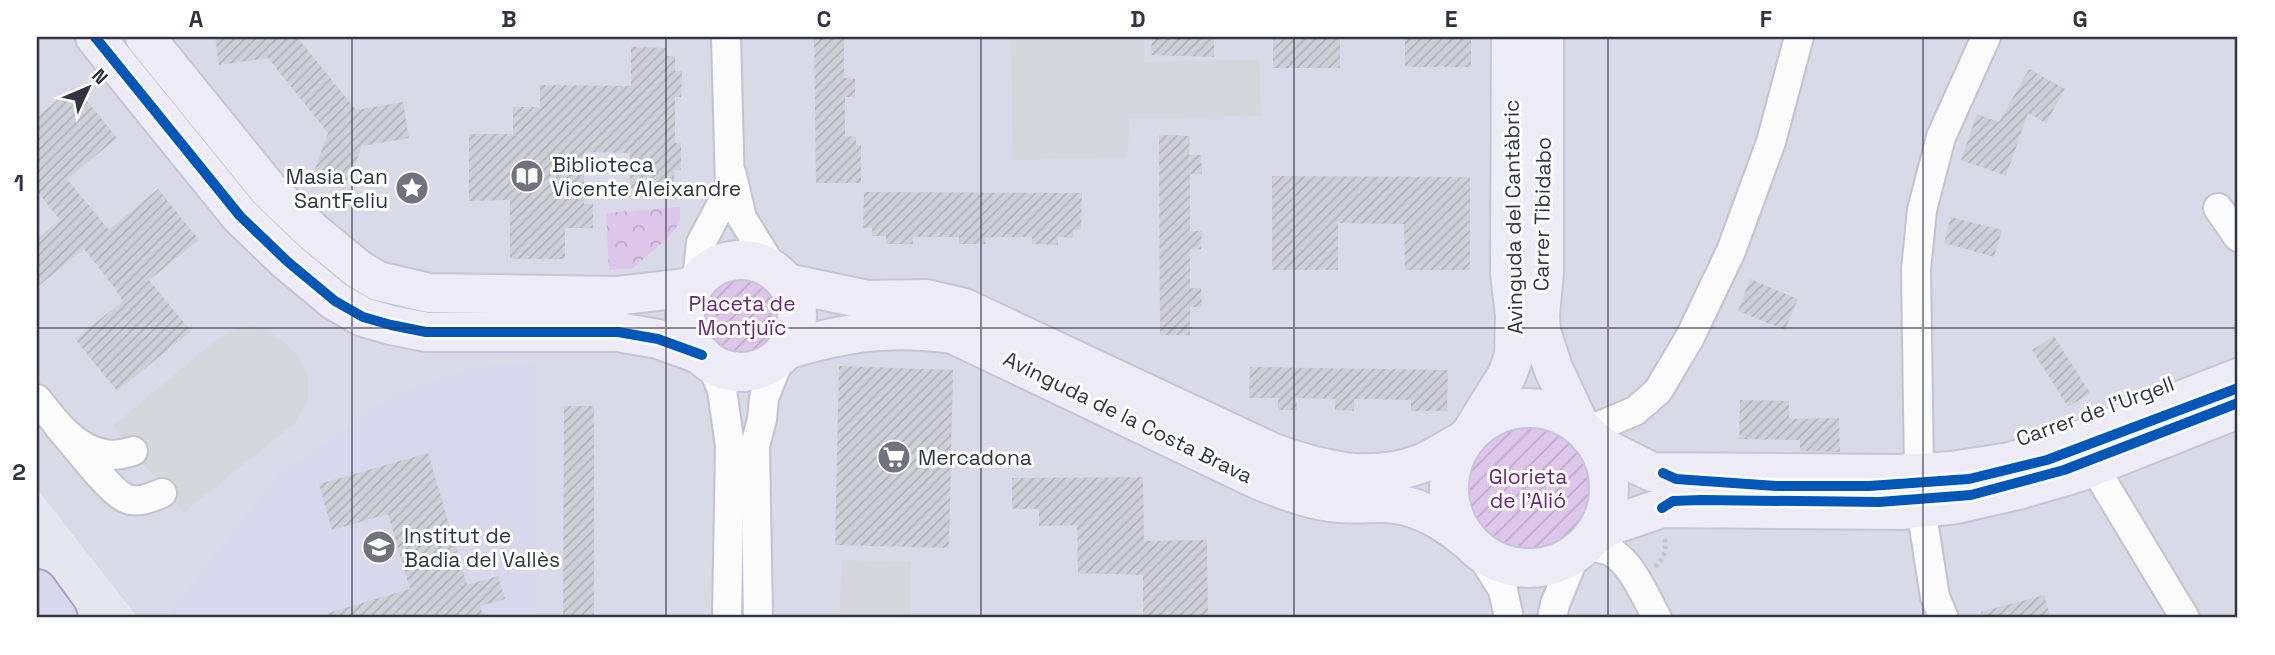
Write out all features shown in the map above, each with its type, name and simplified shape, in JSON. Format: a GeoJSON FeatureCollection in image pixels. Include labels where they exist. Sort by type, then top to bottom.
{"type":"FeatureCollection","features":[{"type":"Feature","properties":{"kind":"highway"},"geometry":{"type":"LineString","coordinates":[[37,589],[58,618]]}},
{"type":"Feature","properties":{"kind":"street"},"geometry":{"type":"LineString","coordinates":[[95,37],[240,216],[279,254],[326,293],[363,317],[426,332],[618,332],[659,339],[730,370],[752,371],[763,368],[784,353]]}},
{"type":"Feature","properties":{"kind":"street"},"geometry":{"type":"LineString","coordinates":[[145,37],[269,190],[358,270],[378,281],[429,293],[616,296],[695,284],[719,264],[732,260],[747,260],[781,277]]}},
{"type":"Feature","properties":{"kind":"street"},"geometry":{"type":"LineString","coordinates":[[726,37],[730,188],[701,243],[695,284],[685,310],[689,335],[706,358],[722,390],[730,446],[727,618]]}},
{"type":"Feature","properties":{"kind":"street","name":"Avinguda del Cantàbric"},"geometry":{"type":"LineString","coordinates":[[1469,435],[1507,375],[1514,356],[1515,316],[1510,273],[1511,37]]}},
{"type":"Feature","properties":{"kind":"street","name":"Carrer Tibidabo"},"geometry":{"type":"LineString","coordinates":[[1544,37],[1544,273],[1541,331],[1553,368],[1585,431]]}},
{"type":"Feature","properties":{"kind":"street"},"geometry":{"type":"LineString","coordinates":[[1585,431],[1602,427],[1635,411],[1658,391],[1690,337],[1731,251],[1771,142],[1799,37]]}},
{"type":"Feature","properties":{"kind":"street"},"geometry":{"type":"LineString","coordinates":[[1944,618],[1935,597],[1920,490],[1916,270],[1922,210],[1941,137],[1986,37]]}},
{"type":"Feature","properties":{"kind":"street"},"geometry":{"type":"LineString","coordinates":[[731,172],[742,218],[793,293],[797,317],[796,329],[764,398],[755,446],[758,618]]}},
{"type":"Feature","properties":{"kind":"street"},"geometry":{"type":"LineString","coordinates":[[2218,208],[2238,237]]}},
{"type":"Feature","properties":{"kind":"street","name":"Avinguda de la Costa Brava"},"geometry":{"type":"LineString","coordinates":[[781,277],[868,300],[926,299],[964,308],[1262,448],[1310,466],[1341,473],[1397,471],[1422,463],[1469,435]]}},
{"type":"Feature","properties":{"kind":"street","name":"Avinguda de la Costa Brava"},"geometry":{"type":"LineString","coordinates":[[784,353],[841,334],[871,330],[924,330],[953,334],[1261,481],[1302,496],[1337,503],[1384,503],[1419,510],[1443,520],[1473,545]]}},
{"type":"Feature","properties":{"kind":"street","name":"Carrer de l'Urgell"},"geometry":{"type":"LineString","coordinates":[[1584,546],[1609,526],[1662,508],[1900,510],[1920,490],[2067,445],[2238,378]]}},
{"type":"Feature","properties":{"kind":"street"},"geometry":{"type":"LineString","coordinates":[[37,399],[92,466],[124,498],[139,501],[162,493]]}},
{"type":"Feature","properties":{"kind":"street"},"geometry":{"type":"LineString","coordinates":[[1509,618],[1503,590],[1453,515],[1448,490],[1452,464],[1469,435],[1493,416],[1515,409],[1538,408],[1560,414],[1585,431],[1602,454],[1608,476],[1608,498],[1603,519],[1584,546],[1555,604],[1552,618]]}},
{"type":"Feature","properties":{"kind":"street","name":"Carrer de l'Urgell"},"geometry":{"type":"LineString","coordinates":[[1585,431],[1606,449],[1652,472],[1920,490],[1956,504],[2018,490],[2101,464],[2238,410]]}},
{"type":"Feature","properties":{"kind":"street"},"geometry":{"type":"LineString","coordinates":[[58,426],[97,455],[122,455],[133,451]]}},
{"type":"Feature","properties":{"kind":"street"},"geometry":{"type":"LineString","coordinates":[[2101,464],[2103,482],[2185,618]]}},
{"type":"Feature","properties":{"kind":"street"},"geometry":{"type":"LineString","coordinates":[[1473,545],[1500,564],[1522,569],[1545,567],[1566,560],[1584,546],[1609,550],[1620,557],[1637,581],[1657,618]]}},
{"type":"Feature","properties":{"kind":"path"},"geometry":{"type":"LineString","coordinates":[[1647,574],[1662,559],[1667,547],[1665,536]]}},
{"type":"Feature","properties":{"kind":"shaded area"},"geometry":{"type":"Polygon","coordinates":[[[37,37],[2238,37],[2238,618],[138,618],[37,489],[37,37]]]}},
{"type":"Feature","properties":{"kind":"shaded area"},"geometry":{"type":"Polygon","coordinates":[[[1011,37],[1144,37],[1144,62],[1259,59],[1261,116],[1130,119],[1127,157],[1013,160],[1011,37]]]}},
{"type":"Feature","properties":{"kind":"shaded area"},"geometry":{"type":"Polygon","coordinates":[[[253,325],[270,332],[298,356],[308,377],[308,400],[295,423],[183,513],[113,426],[216,340],[234,330],[253,325]]]}},
{"type":"Feature","properties":{"kind":"shaded area","name":"Institut de Badia del Vallès"},"geometry":{"type":"Polygon","coordinates":[[[537,362],[536,618],[165,618],[278,475],[396,393],[472,367],[537,362]]]}},
{"type":"Feature","properties":{"kind":"shaded area"},"geometry":{"type":"Polygon","coordinates":[[[841,560],[911,562],[910,618],[840,618],[841,560]]]}},
{"type":"Feature","properties":{"kind":"green space"},"geometry":{"type":"Polygon","coordinates":[[[680,207],[680,222],[669,237],[633,268],[609,270],[606,213],[680,207]]]}},
{"type":"Feature","properties":{"kind":"green space","name":"Placeta de Montjuïc"},"geometry":{"type":"Polygon","coordinates":[[[742,278],[756,281],[768,289],[776,301],[779,315],[776,329],[768,341],[756,349],[742,352],[728,349],[716,341],[708,329],[705,315],[708,301],[716,289],[728,281],[742,278]]]}},
{"type":"Feature","properties":{"kind":"green space","name":"Glorieta de l'Alió"},"geometry":{"type":"Polygon","coordinates":[[[1529,422],[1554,427],[1576,441],[1590,463],[1595,488],[1590,513],[1576,535],[1554,549],[1529,554],[1504,549],[1482,535],[1468,513],[1463,488],[1468,463],[1482,441],[1504,427],[1529,422]]]}},
{"type":"Feature","properties":{"kind":"building"},"geometry":{"type":"Polygon","coordinates":[[[215,37],[297,37],[356,110],[403,102],[409,138],[362,146],[345,190],[312,177],[328,133],[268,58],[219,65],[215,37]]]}},
{"type":"Feature","properties":{"kind":"building"},"geometry":{"type":"Polygon","coordinates":[[[814,37],[844,37],[844,78],[855,79],[855,97],[845,97],[845,136],[856,137],[856,145],[861,145],[861,183],[816,183],[814,37]]]}},
{"type":"Feature","properties":{"kind":"building"},"geometry":{"type":"Polygon","coordinates":[[[1152,37],[1214,37],[1214,57],[1151,55],[1152,37]]]}},
{"type":"Feature","properties":{"kind":"building"},"geometry":{"type":"Polygon","coordinates":[[[1273,37],[1340,37],[1340,68],[1273,68],[1273,37]]]}},
{"type":"Feature","properties":{"kind":"building"},"geometry":{"type":"Polygon","coordinates":[[[1405,37],[1471,37],[1471,67],[1405,67],[1405,37]]]}},
{"type":"Feature","properties":{"kind":"building","name":"Biblioteca Vicente Aleixandre"},"geometry":{"type":"Polygon","coordinates":[[[631,47],[667,48],[667,56],[675,56],[675,71],[682,71],[681,97],[675,97],[675,143],[681,143],[681,170],[674,170],[674,184],[666,184],[666,193],[630,193],[630,153],[584,152],[584,204],[593,204],[593,228],[565,228],[565,259],[510,259],[510,200],[469,201],[469,134],[513,134],[513,107],[540,107],[540,85],[631,86],[631,47]]]}},
{"type":"Feature","properties":{"kind":"building"},"geometry":{"type":"Polygon","coordinates":[[[2029,69],[2065,89],[2046,123],[2028,113],[2006,176],[1961,160],[1977,114],[1999,122],[2029,69]]]}},
{"type":"Feature","properties":{"kind":"building"},"geometry":{"type":"Polygon","coordinates":[[[75,86],[117,138],[67,179],[109,230],[158,189],[199,240],[149,280],[191,331],[117,391],[75,339],[123,301],[114,287],[84,249],[37,287],[37,239],[60,220],[37,191],[37,117],[75,86]]]}},
{"type":"Feature","properties":{"kind":"building"},"geometry":{"type":"Polygon","coordinates":[[[1159,135],[1190,136],[1189,155],[1201,155],[1202,174],[1190,174],[1190,231],[1202,231],[1201,249],[1190,249],[1190,288],[1201,288],[1202,307],[1190,307],[1190,335],[1160,335],[1159,135]]]}},
{"type":"Feature","properties":{"kind":"building"},"geometry":{"type":"Polygon","coordinates":[[[1272,176],[1470,177],[1470,270],[1405,270],[1404,224],[1338,223],[1338,270],[1272,270],[1272,176]]]}},
{"type":"Feature","properties":{"kind":"building"},"geometry":{"type":"Polygon","coordinates":[[[864,192],[1082,193],[1081,230],[1073,230],[1073,238],[1058,237],[1058,245],[1032,244],[1032,237],[986,237],[985,244],[959,244],[959,237],[913,237],[913,244],[886,244],[886,236],[872,236],[872,228],[863,228],[864,192]]]}},
{"type":"Feature","properties":{"kind":"building"},"geometry":{"type":"Polygon","coordinates":[[[1951,217],[2002,230],[1994,257],[1944,243],[1951,217]]]}},
{"type":"Feature","properties":{"kind":"building"},"geometry":{"type":"Polygon","coordinates":[[[1750,279],[1798,299],[1785,330],[1738,311],[1750,279]]]}},
{"type":"Feature","properties":{"kind":"building"},"geometry":{"type":"Polygon","coordinates":[[[2054,336],[2090,393],[2068,407],[2032,350],[2054,336]]]}},
{"type":"Feature","properties":{"kind":"building","name":"Mercadona"},"geometry":{"type":"Polygon","coordinates":[[[839,366],[953,370],[949,548],[835,545],[839,366]]]}},
{"type":"Feature","properties":{"kind":"building"},"geometry":{"type":"Polygon","coordinates":[[[1250,367],[1448,370],[1447,411],[1411,411],[1411,400],[1354,399],[1354,411],[1335,410],[1335,399],[1296,398],[1297,410],[1278,410],[1278,398],[1249,398],[1250,367]]]}},
{"type":"Feature","properties":{"kind":"building"},"geometry":{"type":"Polygon","coordinates":[[[1740,400],[1789,401],[1789,419],[1839,418],[1840,452],[1800,451],[1800,440],[1739,439],[1740,400]]]}},
{"type":"Feature","properties":{"kind":"building"},"geometry":{"type":"Polygon","coordinates":[[[564,406],[594,406],[594,618],[563,618],[564,406]]]}},
{"type":"Feature","properties":{"kind":"building"},"geometry":{"type":"Polygon","coordinates":[[[428,453],[467,585],[498,576],[505,599],[480,606],[484,618],[329,618],[328,613],[410,589],[388,514],[332,530],[319,484],[428,453]]]}},
{"type":"Feature","properties":{"kind":"building"},"geometry":{"type":"Polygon","coordinates":[[[1143,477],[1144,541],[1207,540],[1208,618],[1143,618],[1143,575],[1078,573],[1077,525],[1039,526],[1039,509],[1012,509],[1012,478],[1143,477]]]}},
{"type":"Feature","properties":{"kind":"building"},"geometry":{"type":"Polygon","coordinates":[[[2044,595],[2051,618],[1982,618],[1981,612],[2044,595]]]}},
{"type":"Feature","properties":{"kind":"cycle path"},"geometry":{"type":"LineString","coordinates":[[95,37],[240,216],[288,262],[335,301],[363,317],[426,332],[618,332],[658,339],[702,355]]}},
{"type":"Feature","properties":{"kind":"cycle path"},"geometry":{"type":"LineString","coordinates":[[1663,473],[1676,479],[1776,486],[1869,486],[1969,479],[2047,460],[2238,388]]}},
{"type":"Feature","properties":{"kind":"cycle path"},"geometry":{"type":"LineString","coordinates":[[1662,508],[1673,501],[1879,502],[1971,495],[2064,470],[2238,403]]}},
{"type":"Feature","properties":{"kind":"place","name":"Biblioteca Vicente Aleixandre"},"geometry":{"type":"Point","coordinates":[527,176]}},
{"type":"Feature","properties":{"kind":"place","name":"Masia Can SantFeliu"},"geometry":{"type":"Point","coordinates":[412,188]}},
{"type":"Feature","properties":{"kind":"place","name":"Mercadona"},"geometry":{"type":"Point","coordinates":[894,457]}},
{"type":"Feature","properties":{"kind":"place","name":"Institut de Badia del Vallès"},"geometry":{"type":"Point","coordinates":[379,547]}}]}
